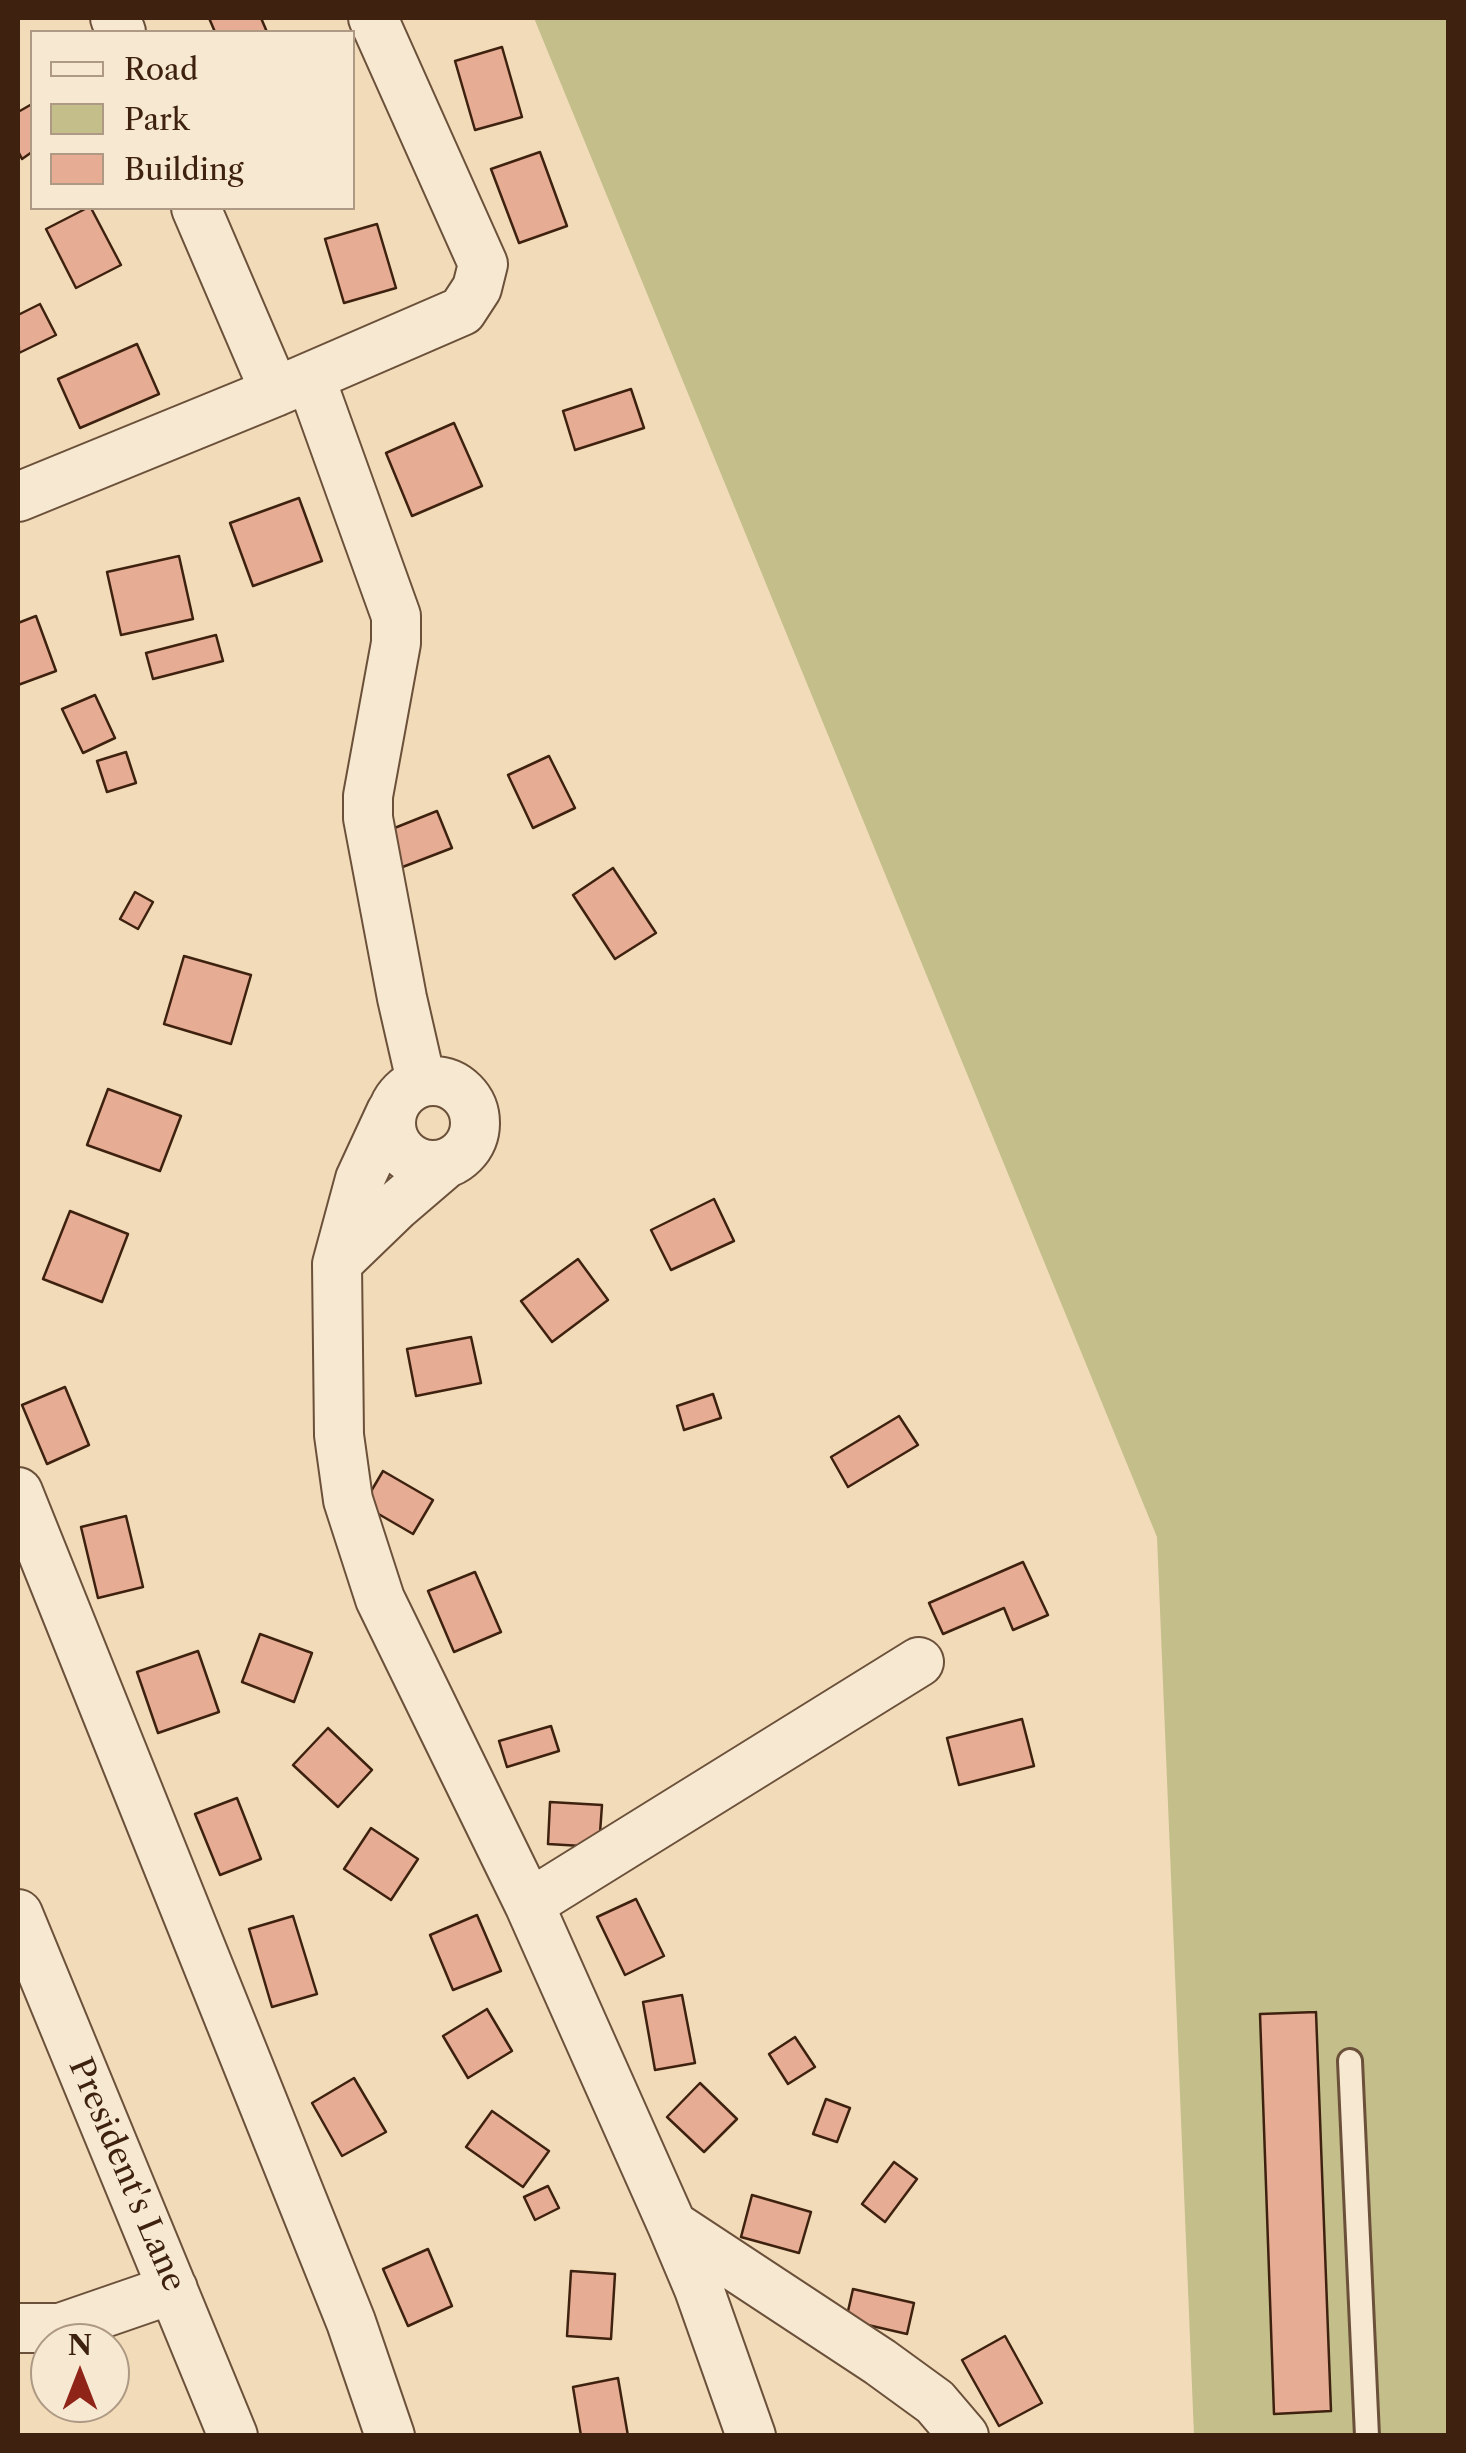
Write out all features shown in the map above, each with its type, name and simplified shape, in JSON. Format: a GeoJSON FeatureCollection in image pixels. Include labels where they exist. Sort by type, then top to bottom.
{"type":"FeatureCollection","features":[{"type":"Feature","properties":{"kind":"street"},"geometry":{"type":"LineString","coordinates":[[18,497],[462,312],[478,288],[483,264],[373,18]]}},
{"type":"Feature","properties":{"kind":"street"},"geometry":{"type":"LineString","coordinates":[[197,210],[293,385],[396,616],[396,642],[368,796],[368,818],[402,998],[406,1097],[392,1134],[402,1153],[422,1164],[444,1164]]}},
{"type":"Feature","properties":{"kind":"street"},"geometry":{"type":"LineString","coordinates":[[337,1264],[396,1206],[444,1164],[464,1152],[475,1133],[474,1111],[463,1092],[443,1081],[406,1097],[360,1179],[337,1264],[339,1436],[348,1500],[380,1599],[528,1904],[672,2225],[751,2436]]}},
{"type":"Feature","properties":{"kind":"street"},"geometry":{"type":"LineString","coordinates":[[18,1492],[351,2322],[390,2436]]}},
{"type":"Feature","properties":{"kind":"street"},"geometry":{"type":"LineString","coordinates":[[528,1904],[919,1662]]}},
{"type":"Feature","properties":{"kind":"street","name":"President's Lane"},"geometry":{"type":"LineString","coordinates":[[18,1914],[233,2436]]}},
{"type":"Feature","properties":{"kind":"street"},"geometry":{"type":"LineString","coordinates":[[672,2225],[935,2402],[964,2436]]}},
{"type":"Feature","properties":{"kind":"street"},"geometry":{"type":"LineString","coordinates":[[18,2328],[60,2328],[173,2289]]}},
{"type":"Feature","properties":{"kind":"lane"},"geometry":{"type":"LineString","coordinates":[[1350,2061],[1367,2436]]}},
{"type":"Feature","properties":{"kind":"green space"},"geometry":{"type":"Polygon","coordinates":[[[534,18],[1448,18],[1448,2435],[1194,2435],[1157,1537],[534,18]]]}},
{"type":"Feature","properties":{"kind":"building"},"geometry":{"type":"Polygon","coordinates":[[[209,18],[261,18],[266,30],[214,30],[209,18]]]}},
{"type":"Feature","properties":{"kind":"building"},"geometry":{"type":"Polygon","coordinates":[[[502,47],[522,117],[475,130],[455,61],[502,47]]]}},
{"type":"Feature","properties":{"kind":"building"},"geometry":{"type":"Polygon","coordinates":[[[30,105],[30,153],[22,159],[18,151],[18,112],[30,105]]]}},
{"type":"Feature","properties":{"kind":"building"},"geometry":{"type":"Polygon","coordinates":[[[540,152],[567,226],[519,243],[491,169],[540,152]]]}},
{"type":"Feature","properties":{"kind":"building"},"geometry":{"type":"Polygon","coordinates":[[[83,210],[92,210],[121,265],[76,288],[46,229],[83,210]]]}},
{"type":"Feature","properties":{"kind":"building"},"geometry":{"type":"Polygon","coordinates":[[[377,224],[396,288],[344,303],[325,239],[377,224]]]}},
{"type":"Feature","properties":{"kind":"building"},"geometry":{"type":"Polygon","coordinates":[[[40,304],[56,335],[19,353],[18,315],[40,304]]]}},
{"type":"Feature","properties":{"kind":"building"},"geometry":{"type":"Polygon","coordinates":[[[137,344],[159,394],[80,428],[58,379],[137,344]]]}},
{"type":"Feature","properties":{"kind":"building"},"geometry":{"type":"Polygon","coordinates":[[[631,389],[644,428],[575,450],[563,411],[631,389]]]}},
{"type":"Feature","properties":{"kind":"building"},"geometry":{"type":"Polygon","coordinates":[[[454,423],[482,486],[412,516],[386,453],[454,423]]]}},
{"type":"Feature","properties":{"kind":"building"},"geometry":{"type":"Polygon","coordinates":[[[299,498],[322,561],[253,586],[230,523],[299,498]]]}},
{"type":"Feature","properties":{"kind":"building"},"geometry":{"type":"Polygon","coordinates":[[[179,556],[193,619],[121,635],[107,572],[179,556]]]}},
{"type":"Feature","properties":{"kind":"building"},"geometry":{"type":"Polygon","coordinates":[[[36,616],[56,671],[18,685],[18,623],[36,616]]]}},
{"type":"Feature","properties":{"kind":"building"},"geometry":{"type":"Polygon","coordinates":[[[216,635],[223,661],[153,679],[146,653],[216,635]]]}},
{"type":"Feature","properties":{"kind":"building"},"geometry":{"type":"Polygon","coordinates":[[[95,695],[115,738],[83,753],[62,709],[95,695]]]}},
{"type":"Feature","properties":{"kind":"building"},"geometry":{"type":"Polygon","coordinates":[[[126,752],[136,783],[107,792],[97,761],[126,752]]]}},
{"type":"Feature","properties":{"kind":"building"},"geometry":{"type":"Polygon","coordinates":[[[549,756],[575,808],[533,828],[508,775],[549,756]]]}},
{"type":"Feature","properties":{"kind":"building"},"geometry":{"type":"Polygon","coordinates":[[[437,811],[452,848],[387,873],[372,837],[437,811]]]}},
{"type":"Feature","properties":{"kind":"building"},"geometry":{"type":"Polygon","coordinates":[[[613,868],[656,933],[615,959],[573,895],[613,868]]]}},
{"type":"Feature","properties":{"kind":"building"},"geometry":{"type":"Polygon","coordinates":[[[135,892],[153,902],[138,929],[120,919],[135,892]]]}},
{"type":"Feature","properties":{"kind":"building"},"geometry":{"type":"Polygon","coordinates":[[[184,956],[251,975],[231,1044],[164,1024],[184,956]]]}},
{"type":"Feature","properties":{"kind":"building"},"geometry":{"type":"Polygon","coordinates":[[[108,1089],[181,1116],[160,1171],[87,1145],[108,1089]]]}},
{"type":"Feature","properties":{"kind":"building"},"geometry":{"type":"Polygon","coordinates":[[[714,1199],[734,1241],[671,1270],[651,1230],[714,1199]]]}},
{"type":"Feature","properties":{"kind":"building"},"geometry":{"type":"Polygon","coordinates":[[[70,1211],[128,1234],[102,1302],[43,1279],[70,1211]]]}},
{"type":"Feature","properties":{"kind":"building"},"geometry":{"type":"Polygon","coordinates":[[[578,1259],[608,1300],[552,1342],[521,1301],[578,1259]]]}},
{"type":"Feature","properties":{"kind":"building"},"geometry":{"type":"Polygon","coordinates":[[[471,1337],[481,1383],[416,1396],[407,1349],[471,1337]]]}},
{"type":"Feature","properties":{"kind":"building"},"geometry":{"type":"Polygon","coordinates":[[[65,1387],[89,1445],[47,1464],[22,1405],[65,1387]]]}},
{"type":"Feature","properties":{"kind":"building"},"geometry":{"type":"Polygon","coordinates":[[[713,1394],[721,1418],[684,1430],[677,1406],[713,1394]]]}},
{"type":"Feature","properties":{"kind":"building"},"geometry":{"type":"Polygon","coordinates":[[[899,1416],[918,1445],[848,1487],[831,1457],[899,1416]]]}},
{"type":"Feature","properties":{"kind":"building"},"geometry":{"type":"Polygon","coordinates":[[[383,1471],[433,1500],[413,1534],[363,1505],[383,1471]]]}},
{"type":"Feature","properties":{"kind":"building"},"geometry":{"type":"Polygon","coordinates":[[[126,1516],[143,1587],[98,1598],[81,1527],[126,1516]]]}},
{"type":"Feature","properties":{"kind":"building"},"geometry":{"type":"Polygon","coordinates":[[[1023,1562],[1048,1615],[1013,1630],[1004,1608],[943,1634],[929,1603],[1023,1562]]]}},
{"type":"Feature","properties":{"kind":"building"},"geometry":{"type":"Polygon","coordinates":[[[475,1572],[501,1632],[454,1652],[428,1591],[475,1572]]]}},
{"type":"Feature","properties":{"kind":"building"},"geometry":{"type":"Polygon","coordinates":[[[260,1634],[312,1653],[294,1702],[242,1682],[260,1634]]]}},
{"type":"Feature","properties":{"kind":"building"},"geometry":{"type":"Polygon","coordinates":[[[198,1651],[219,1712],[158,1733],[137,1672],[198,1651]]]}},
{"type":"Feature","properties":{"kind":"building"},"geometry":{"type":"Polygon","coordinates":[[[1022,1719],[1034,1766],[959,1785],[947,1738],[1022,1719]]]}},
{"type":"Feature","properties":{"kind":"building"},"geometry":{"type":"Polygon","coordinates":[[[551,1726],[559,1751],[507,1767],[499,1741],[551,1726]]]}},
{"type":"Feature","properties":{"kind":"building"},"geometry":{"type":"Polygon","coordinates":[[[328,1728],[372,1770],[338,1807],[293,1765],[328,1728]]]}},
{"type":"Feature","properties":{"kind":"building"},"geometry":{"type":"Polygon","coordinates":[[[237,1798],[261,1859],[220,1875],[195,1814],[237,1798]]]}},
{"type":"Feature","properties":{"kind":"building"},"geometry":{"type":"Polygon","coordinates":[[[550,1802],[602,1805],[599,1847],[548,1844],[550,1802]]]}},
{"type":"Feature","properties":{"kind":"building"},"geometry":{"type":"Polygon","coordinates":[[[371,1828],[418,1859],[391,1900],[344,1869],[371,1828]]]}},
{"type":"Feature","properties":{"kind":"building"},"geometry":{"type":"Polygon","coordinates":[[[636,1899],[664,1956],[625,1975],[597,1917],[636,1899]]]}},
{"type":"Feature","properties":{"kind":"building"},"geometry":{"type":"Polygon","coordinates":[[[477,1915],[501,1971],[453,1990],[430,1935],[477,1915]]]}},
{"type":"Feature","properties":{"kind":"building"},"geometry":{"type":"Polygon","coordinates":[[[293,1916],[317,1994],[272,2007],[249,1929],[293,1916]]]}},
{"type":"Feature","properties":{"kind":"building"},"geometry":{"type":"Polygon","coordinates":[[[682,1995],[695,2063],[655,2070],[643,2002],[682,1995]]]}},
{"type":"Feature","properties":{"kind":"building"},"geometry":{"type":"Polygon","coordinates":[[[487,2009],[512,2051],[468,2078],[443,2036],[487,2009]]]}},
{"type":"Feature","properties":{"kind":"building"},"geometry":{"type":"Polygon","coordinates":[[[1316,2012],[1331,2411],[1274,2414],[1260,2014],[1316,2012]]]}},
{"type":"Feature","properties":{"kind":"building"},"geometry":{"type":"Polygon","coordinates":[[[795,2037],[815,2067],[788,2084],[769,2054],[795,2037]]]}},
{"type":"Feature","properties":{"kind":"building"},"geometry":{"type":"Polygon","coordinates":[[[354,2078],[386,2132],[342,2156],[312,2103],[354,2078]]]}},
{"type":"Feature","properties":{"kind":"building"},"geometry":{"type":"Polygon","coordinates":[[[700,2083],[737,2119],[704,2152],[667,2117],[700,2083]]]}},
{"type":"Feature","properties":{"kind":"building"},"geometry":{"type":"Polygon","coordinates":[[[826,2099],[850,2108],[837,2142],[813,2134],[826,2099]]]}},
{"type":"Feature","properties":{"kind":"building"},"geometry":{"type":"Polygon","coordinates":[[[492,2111],[549,2151],[523,2187],[466,2147],[492,2111]]]}},
{"type":"Feature","properties":{"kind":"building"},"geometry":{"type":"Polygon","coordinates":[[[894,2162],[917,2179],[885,2222],[862,2204],[894,2162]]]}},
{"type":"Feature","properties":{"kind":"building"},"geometry":{"type":"Polygon","coordinates":[[[548,2186],[559,2208],[535,2220],[524,2197],[548,2186]]]}},
{"type":"Feature","properties":{"kind":"building"},"geometry":{"type":"Polygon","coordinates":[[[752,2195],[811,2212],[799,2253],[741,2237],[752,2195]]]}},
{"type":"Feature","properties":{"kind":"building"},"geometry":{"type":"Polygon","coordinates":[[[428,2249],[452,2306],[408,2326],[383,2269],[428,2249]]]}},
{"type":"Feature","properties":{"kind":"building"},"geometry":{"type":"Polygon","coordinates":[[[571,2271],[615,2274],[611,2339],[567,2336],[571,2271]]]}},
{"type":"Feature","properties":{"kind":"building"},"geometry":{"type":"Polygon","coordinates":[[[853,2289],[914,2303],[907,2334],[846,2320],[853,2289]]]}},
{"type":"Feature","properties":{"kind":"building"},"geometry":{"type":"Polygon","coordinates":[[[1005,2336],[1042,2403],[999,2426],[962,2360],[1005,2336]]]}},
{"type":"Feature","properties":{"kind":"building"},"geometry":{"type":"Polygon","coordinates":[[[618,2378],[628,2436],[581,2436],[573,2387],[618,2378]]]}}]}
